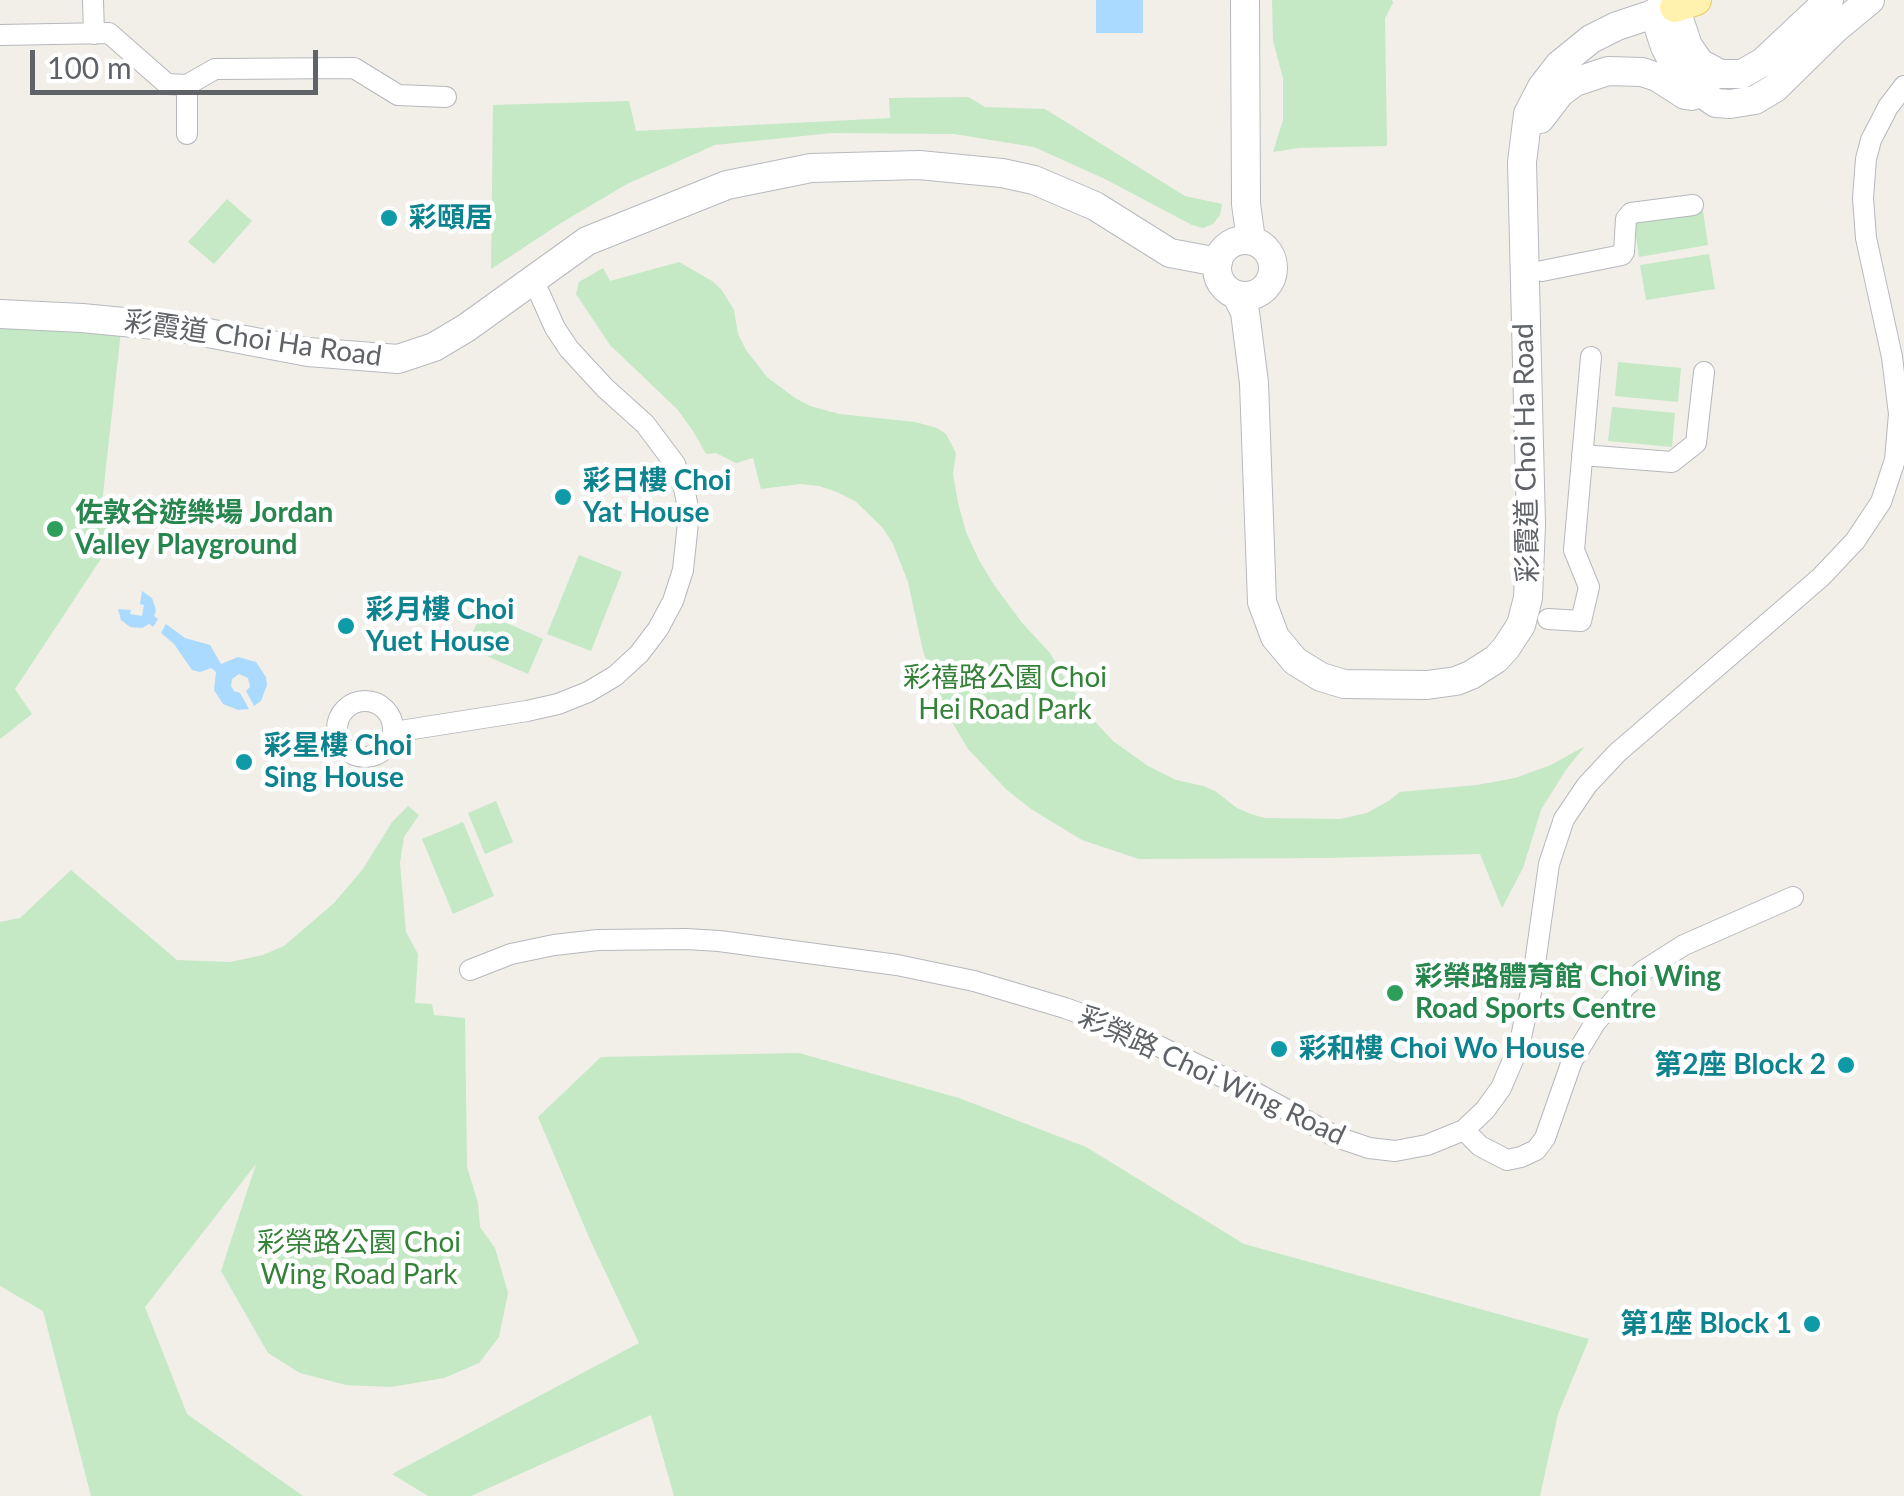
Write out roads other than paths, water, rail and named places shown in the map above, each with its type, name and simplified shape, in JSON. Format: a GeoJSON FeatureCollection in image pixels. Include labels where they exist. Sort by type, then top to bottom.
{"type":"FeatureCollection","features":[{"type":"Feature","properties":{"kind":"street"},"geometry":{"type":"LineString","coordinates":[[94,0],[94,34]]}},
{"type":"Feature","properties":{"kind":"street"},"geometry":{"type":"LineString","coordinates":[[1245,0],[1246,204],[1251,240]]}},
{"type":"Feature","properties":{"kind":"street"},"geometry":{"type":"LineString","coordinates":[[1675,7],[1693,56],[1709,69],[1731,75],[1742,74],[1762,62],[1829,0]]}},
{"type":"Feature","properties":{"kind":"street"},"geometry":{"type":"LineString","coordinates":[[1522,162],[1548,106],[1574,82],[1625,70],[1642,72],[1685,94],[1716,103],[1744,103],[1766,94],[1787,77],[1834,29],[1870,0]]}},
{"type":"Feature","properties":{"kind":"street"},"geometry":{"type":"LineString","coordinates":[[1675,7],[1665,47],[1680,74],[1716,103]]}},
{"type":"Feature","properties":{"kind":"street","name":"彩霞道 Choi Ha Road"},"geometry":{"type":"LineString","coordinates":[[0,314],[176,326],[308,352],[398,359],[434,347],[466,328],[587,242],[727,185],[811,168],[844,167],[941,167],[1034,180],[1095,206],[1170,252],[1218,262],[1219,280],[1226,290],[1238,296],[1244,312],[1254,383],[1262,602],[1274,636],[1295,661],[1322,678],[1344,684],[1427,685],[1456,681],[1484,668],[1506,648],[1520,625],[1528,598],[1531,525],[1522,162],[1528,114],[1559,65],[1582,46],[1604,32],[1675,7]]}},
{"type":"Feature","properties":{"kind":"street"},"geometry":{"type":"LineString","coordinates":[[0,35],[109,34],[167,84],[187,86],[215,69],[354,68],[398,95],[446,97]]}},
{"type":"Feature","properties":{"kind":"street"},"geometry":{"type":"LineString","coordinates":[[187,86],[187,134]]}},
{"type":"Feature","properties":{"kind":"street","name":"彩榮路 Choi Wing Road"},"geometry":{"type":"LineString","coordinates":[[470,970],[511,954],[554,945],[633,939],[718,941],[897,965],[974,981],[1123,1029],[1256,1092],[1334,1136],[1369,1148],[1395,1151],[1427,1145],[1464,1130],[1500,1088],[1519,1046],[1531,992],[1549,864],[1564,819],[1616,753],[1821,578],[1855,541],[1881,502],[1895,460],[1899,414],[1862,198],[1872,140],[1888,107],[1904,86]]}},
{"type":"Feature","properties":{"kind":"street"},"geometry":{"type":"LineString","coordinates":[[1542,271],[1622,255],[1630,213],[1693,205]]}},
{"type":"Feature","properties":{"kind":"street"},"geometry":{"type":"LineString","coordinates":[[1218,262],[1220,255],[1236,241],[1251,240],[1272,256],[1272,280],[1261,292],[1238,296]]}},
{"type":"Feature","properties":{"kind":"street"},"geometry":{"type":"LineString","coordinates":[[394,732],[558,704],[588,692],[615,676],[639,654],[658,629],[683,570],[688,513],[675,464],[645,424],[569,350],[554,328],[533,279]]}},
{"type":"Feature","properties":{"kind":"street"},"geometry":{"type":"LineString","coordinates":[[1548,619],[1582,621],[1589,587],[1574,550],[1591,357]]}},
{"type":"Feature","properties":{"kind":"street"},"geometry":{"type":"LineString","coordinates":[[1582,455],[1672,462],[1696,443],[1704,372]]}},
{"type":"Feature","properties":{"kind":"street"},"geometry":{"type":"LineString","coordinates":[[1464,1130],[1480,1146],[1507,1160],[1536,1150],[1545,1138],[1572,1061],[1595,1023],[1626,986],[1659,960],[1694,940],[1793,897]]}},
{"type":"Feature","properties":{"kind":"water"},"geometry":{"type":"Polygon","coordinates":[[[1096,0],[1143,0],[1143,33],[1096,33],[1096,0]]]}},
{"type":"Feature","properties":{"kind":"water"},"geometry":{"type":"Polygon","coordinates":[[[142,591],[152,598],[154,616],[158,619],[153,627],[130,627],[121,620],[118,609],[142,616],[142,591]]]}},
{"type":"Feature","properties":{"kind":"water"},"geometry":{"type":"Polygon","coordinates":[[[166,624],[185,638],[210,645],[221,664],[238,657],[256,662],[266,677],[261,701],[254,706],[246,691],[250,687],[248,678],[239,674],[232,679],[231,686],[249,709],[238,710],[223,704],[214,690],[216,672],[211,668],[192,670],[161,633],[166,624]]]}},
{"type":"Feature","properties":{"kind":"place","name":"彩頤居"},"geometry":{"type":"Point","coordinates":[389,218]}},
{"type":"Feature","properties":{"kind":"place","name":"彩日樓 Choi Yat House"},"geometry":{"type":"Point","coordinates":[563,497]}},
{"type":"Feature","properties":{"kind":"place","name":"佐敦谷遊樂場 Jordan Valley Playground"},"geometry":{"type":"Point","coordinates":[55,529]}},
{"type":"Feature","properties":{"kind":"place","name":"彩月樓 Choi Yuet House"},"geometry":{"type":"Point","coordinates":[346,626]}},
{"type":"Feature","properties":{"kind":"place","name":"彩星樓 Choi Sing House"},"geometry":{"type":"Point","coordinates":[244,762]}},
{"type":"Feature","properties":{"kind":"place","name":"彩榮路體育館 Choi Wing Road Sports Centre"},"geometry":{"type":"Point","coordinates":[1395,993]}},
{"type":"Feature","properties":{"kind":"place","name":"彩和樓 Choi Wo House"},"geometry":{"type":"Point","coordinates":[1279,1049]}},
{"type":"Feature","properties":{"kind":"place","name":"第2座 Block 2"},"geometry":{"type":"Point","coordinates":[1846,1065]}},
{"type":"Feature","properties":{"kind":"place","name":"第1座 Block 1"},"geometry":{"type":"Point","coordinates":[1812,1324]}},
{"type":"Feature","properties":{"kind":"park label","name":"彩禧路公園 Choi Hei Road Park"},"geometry":{"type":"Point","coordinates":[1005,694]}},
{"type":"Feature","properties":{"kind":"park label","name":"彩榮路公園 Choi Wing Road Park"},"geometry":{"type":"Point","coordinates":[359,1259]}}]}
